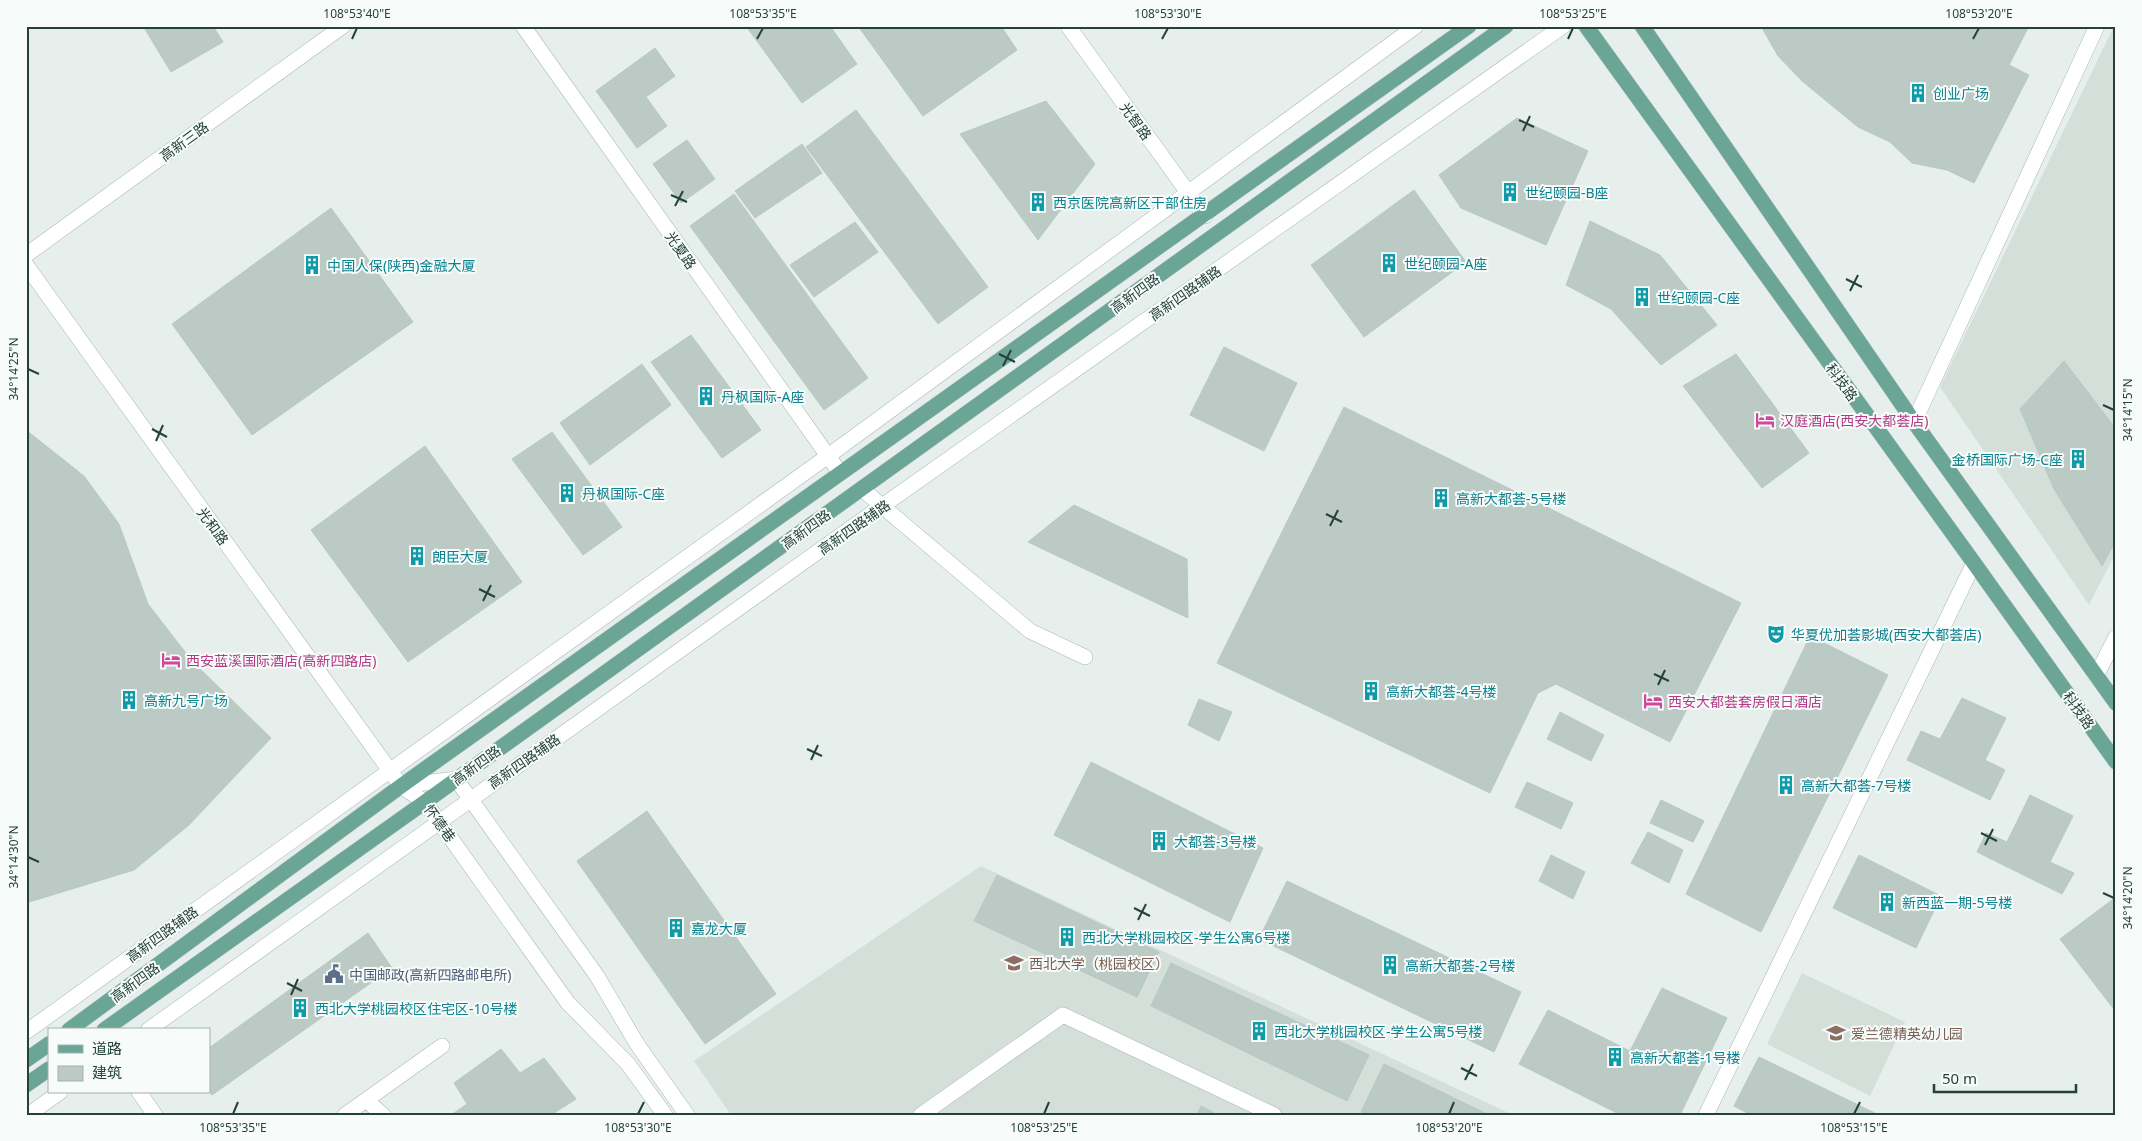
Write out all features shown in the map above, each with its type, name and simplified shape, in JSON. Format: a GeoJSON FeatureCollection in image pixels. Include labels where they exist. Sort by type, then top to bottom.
{"type":"FeatureCollection","features":[{"type":"Feature","properties":{"kind":"main road","name":"高新四路"},"geometry":{"type":"LineString","coordinates":[[72,1028],[401,786],[1205,216],[1469,26]]}},
{"type":"Feature","properties":{"kind":"main road","name":"高新四路"},"geometry":{"type":"LineString","coordinates":[[107,1028],[456,780],[1506,26]]}},
{"type":"Feature","properties":{"kind":"main road","name":"科技路"},"geometry":{"type":"LineString","coordinates":[[1586,26],[2116,762]]}},
{"type":"Feature","properties":{"kind":"main road"},"geometry":{"type":"LineString","coordinates":[[1642,26],[1914,422],[2116,703]]}},
{"type":"Feature","properties":{"kind":"main road"},"geometry":{"type":"LineString","coordinates":[[26,1060],[48,1045]]}},
{"type":"Feature","properties":{"kind":"main road"},"geometry":{"type":"LineString","coordinates":[[26,1085],[48,1070]]}},
{"type":"Feature","properties":{"kind":"street","name":"高新三路"},"geometry":{"type":"LineString","coordinates":[[26,255],[343,26]]}},
{"type":"Feature","properties":{"kind":"street","name":"光夏路"},"geometry":{"type":"LineString","coordinates":[[523,26],[840,474]]}},
{"type":"Feature","properties":{"kind":"street","name":"光智路"},"geometry":{"type":"LineString","coordinates":[[1068,26],[1205,216]]}},
{"type":"Feature","properties":{"kind":"street","name":"高新四路辅路"},"geometry":{"type":"LineString","coordinates":[[26,1032],[828,456],[1416,26]]}},
{"type":"Feature","properties":{"kind":"street","name":"高新四路辅路"},"geometry":{"type":"LineString","coordinates":[[151,1028],[470,799],[1563,26]]}},
{"type":"Feature","properties":{"kind":"street"},"geometry":{"type":"LineString","coordinates":[[1914,422],[2096,26]]}},
{"type":"Feature","properties":{"kind":"street","name":"光和路"},"geometry":{"type":"LineString","coordinates":[[26,265],[401,786]]}},
{"type":"Feature","properties":{"kind":"street"},"geometry":{"type":"LineString","coordinates":[[862,489],[1030,631],[1085,657]]}},
{"type":"Feature","properties":{"kind":"street"},"geometry":{"type":"LineString","coordinates":[[1706,1115],[1974,563]]}},
{"type":"Feature","properties":{"kind":"street"},"geometry":{"type":"LineString","coordinates":[[2096,676],[2116,637]]}},
{"type":"Feature","properties":{"kind":"street"},"geometry":{"type":"LineString","coordinates":[[456,780],[597,976],[637,1044],[688,1115]]}},
{"type":"Feature","properties":{"kind":"street","name":"怀德巷"},"geometry":{"type":"LineString","coordinates":[[401,786],[456,780]]}},
{"type":"Feature","properties":{"kind":"street","name":"怀德巷"},"geometry":{"type":"LineString","coordinates":[[401,786],[425,802],[568,1002],[628,1064],[665,1115]]}},
{"type":"Feature","properties":{"kind":"street"},"geometry":{"type":"LineString","coordinates":[[921,1115],[1064,1015],[1274,1115]]}},
{"type":"Feature","properties":{"kind":"street"},"geometry":{"type":"LineString","coordinates":[[345,1115],[442,1046]]}},
{"type":"Feature","properties":{"kind":"street"},"geometry":{"type":"LineString","coordinates":[[28,1115],[57,1094]]}},
{"type":"Feature","properties":{"kind":"street"},"geometry":{"type":"LineString","coordinates":[[140,1094],[155,1115]]}},
{"type":"Feature","properties":{"kind":"street"},"geometry":{"type":"LineString","coordinates":[[366,1100],[383,1115]]}},
{"type":"Feature","properties":{"kind":"shaded area"},"geometry":{"type":"Polygon","coordinates":[[[2114,26],[2116,552],[2089,605],[1940,387],[2114,26]]]}},
{"type":"Feature","properties":{"kind":"shaded area","name":"西北大学（桃园校区）"},"geometry":{"type":"Polygon","coordinates":[[[981,866],[1513,1115],[731,1115],[694,1061],[981,866]]]}},
{"type":"Feature","properties":{"kind":"shaded area","name":"爱兰德精英幼儿园"},"geometry":{"type":"Polygon","coordinates":[[[1802,973],[1905,1022],[1870,1096],[1767,1044],[1802,973]]]}},
{"type":"Feature","properties":{"kind":"building"},"geometry":{"type":"Polygon","coordinates":[[[143,26],[213,26],[223,42],[171,72],[143,26]]]}},
{"type":"Feature","properties":{"kind":"building"},"geometry":{"type":"Polygon","coordinates":[[[746,26],[830,26],[857,64],[802,103],[746,26]]]}},
{"type":"Feature","properties":{"kind":"building"},"geometry":{"type":"Polygon","coordinates":[[[858,26],[973,26],[976,30],[982,26],[1001,26],[1017,50],[923,116],[858,26]]]}},
{"type":"Feature","properties":{"kind":"building","name":"创业广场"},"geometry":{"type":"Polygon","coordinates":[[[1761,26],[2029,26],[2009,65],[2029,75],[1974,183],[1947,170],[1912,163],[1890,142],[1858,127],[1802,81],[1778,56],[1761,26]]]}},
{"type":"Feature","properties":{"kind":"building"},"geometry":{"type":"Polygon","coordinates":[[[655,48],[675,76],[646,97],[667,126],[637,148],[596,91],[655,48]]]}},
{"type":"Feature","properties":{"kind":"building","name":"西京医院高新区干部住房"},"geometry":{"type":"Polygon","coordinates":[[[1046,101],[1095,164],[1038,240],[960,134],[1046,101]]]}},
{"type":"Feature","properties":{"kind":"building"},"geometry":{"type":"Polygon","coordinates":[[[856,110],[988,287],[938,324],[806,147],[856,110]]]}},
{"type":"Feature","properties":{"kind":"building","name":"世纪颐园-B座"},"geometry":{"type":"Polygon","coordinates":[[[1517,118],[1588,151],[1546,245],[1461,208],[1439,175],[1517,118]]]}},
{"type":"Feature","properties":{"kind":"building"},"geometry":{"type":"Polygon","coordinates":[[[687,140],[715,179],[681,203],[653,164],[687,140]]]}},
{"type":"Feature","properties":{"kind":"building"},"geometry":{"type":"Polygon","coordinates":[[[802,144],[822,173],[755,218],[735,191],[802,144]]]}},
{"type":"Feature","properties":{"kind":"building","name":"世纪颐园-A座"},"geometry":{"type":"Polygon","coordinates":[[[1414,190],[1466,262],[1364,337],[1311,265],[1414,190]]]}},
{"type":"Feature","properties":{"kind":"building"},"geometry":{"type":"Polygon","coordinates":[[[734,194],[868,378],[824,410],[690,226],[734,194]]]}},
{"type":"Feature","properties":{"kind":"building","name":"中国人保(陕西)金融大厦"},"geometry":{"type":"Polygon","coordinates":[[[331,208],[413,322],[252,435],[172,324],[331,208]]]}},
{"type":"Feature","properties":{"kind":"building","name":"世纪颐园-C座"},"geometry":{"type":"Polygon","coordinates":[[[1590,221],[1660,255],[1717,325],[1661,365],[1611,309],[1566,285],[1590,221]]]}},
{"type":"Feature","properties":{"kind":"building"},"geometry":{"type":"Polygon","coordinates":[[[855,222],[878,252],[814,297],[790,265],[855,222]]]}},
{"type":"Feature","properties":{"kind":"building","name":"丹枫国际-A座"},"geometry":{"type":"Polygon","coordinates":[[[691,335],[761,430],[722,458],[651,362],[691,335]]]}},
{"type":"Feature","properties":{"kind":"building"},"geometry":{"type":"Polygon","coordinates":[[[1224,347],[1297,383],[1264,451],[1190,415],[1224,347]]]}},
{"type":"Feature","properties":{"kind":"building"},"geometry":{"type":"Polygon","coordinates":[[[1736,354],[1809,453],[1762,488],[1683,386],[1736,354]]]}},
{"type":"Feature","properties":{"kind":"building","name":"金桥国际广场-C座"},"geometry":{"type":"Polygon","coordinates":[[[2064,361],[2116,429],[2116,540],[2102,566],[2054,489],[2020,409],[2064,361]]]}},
{"type":"Feature","properties":{"kind":"building"},"geometry":{"type":"Polygon","coordinates":[[[642,364],[671,405],[590,465],[560,423],[642,364]]]}},
{"type":"Feature","properties":{"kind":"building"},"geometry":{"type":"Polygon","coordinates":[[[1344,407],[1741,603],[1670,742],[1556,684],[1538,693],[1490,793],[1217,663],[1344,407]]]}},
{"type":"Feature","properties":{"kind":"building","name":"高新大都荟-5号楼"},"geometry":{"type":"Polygon","coordinates":[[[1346,412],[1565,522],[1536,582],[1316,474],[1346,412]]]}},
{"type":"Feature","properties":{"kind":"building","name":"高新九号广场"},"geometry":{"type":"Polygon","coordinates":[[[26,430],[84,476],[119,524],[148,604],[192,661],[271,738],[189,825],[134,870],[26,903],[26,430]]]}},
{"type":"Feature","properties":{"kind":"building","name":"丹枫国际-C座"},"geometry":{"type":"Polygon","coordinates":[[[552,432],[622,527],[583,555],[512,459],[552,432]]]}},
{"type":"Feature","properties":{"kind":"building","name":"朗臣大厦"},"geometry":{"type":"Polygon","coordinates":[[[425,446],[522,582],[408,662],[311,530],[425,446]]]}},
{"type":"Feature","properties":{"kind":"building"},"geometry":{"type":"Polygon","coordinates":[[[1074,505],[1187,559],[1188,618],[1028,542],[1074,505]]]}},
{"type":"Feature","properties":{"kind":"building"},"geometry":{"type":"Polygon","coordinates":[[[1606,542],[1735,604],[1669,735],[1618,710],[1654,635],[1579,598],[1606,542]]]}},
{"type":"Feature","properties":{"kind":"building","name":"高新大都荟-4号楼"},"geometry":{"type":"Polygon","coordinates":[[[1255,597],[1520,719],[1487,786],[1223,662],[1255,597]]]}},
{"type":"Feature","properties":{"kind":"building","name":"高新大都荟-7号楼"},"geometry":{"type":"Polygon","coordinates":[[[1810,636],[1888,675],[1761,932],[1686,894],[1810,636]]]}},
{"type":"Feature","properties":{"kind":"building"},"geometry":{"type":"Polygon","coordinates":[[[1962,698],[2006,718],[1985,760],[2005,770],[1990,800],[1907,760],[1921,731],[1940,739],[1962,698]]]}},
{"type":"Feature","properties":{"kind":"building"},"geometry":{"type":"Polygon","coordinates":[[[1199,699],[1232,712],[1219,741],[1188,725],[1199,699]]]}},
{"type":"Feature","properties":{"kind":"building"},"geometry":{"type":"Polygon","coordinates":[[[1560,712],[1604,735],[1591,761],[1547,739],[1560,712]]]}},
{"type":"Feature","properties":{"kind":"building","name":"大都荟-3号楼"},"geometry":{"type":"Polygon","coordinates":[[[1091,762],[1263,848],[1230,922],[1054,835],[1091,762]]]}},
{"type":"Feature","properties":{"kind":"building"},"geometry":{"type":"Polygon","coordinates":[[[1527,782],[1573,803],[1561,829],[1515,807],[1527,782]]]}},
{"type":"Feature","properties":{"kind":"building"},"geometry":{"type":"Polygon","coordinates":[[[2030,795],[2073,816],[2050,862],[2074,873],[2062,894],[1977,852],[1986,833],[2007,842],[2030,795]]]}},
{"type":"Feature","properties":{"kind":"building"},"geometry":{"type":"Polygon","coordinates":[[[1661,800],[1704,821],[1693,842],[1650,823],[1661,800]]]}},
{"type":"Feature","properties":{"kind":"building","name":"嘉龙大厦"},"geometry":{"type":"Polygon","coordinates":[[[647,811],[776,994],[705,1044],[577,861],[647,811]]]}},
{"type":"Feature","properties":{"kind":"building"},"geometry":{"type":"Polygon","coordinates":[[[1648,832],[1683,850],[1669,883],[1631,863],[1648,832]]]}},
{"type":"Feature","properties":{"kind":"building"},"geometry":{"type":"Polygon","coordinates":[[[1551,855],[1585,872],[1573,899],[1539,881],[1551,855]]]}},
{"type":"Feature","properties":{"kind":"building","name":"新西蓝一期-5号楼"},"geometry":{"type":"Polygon","coordinates":[[[1859,855],[1941,896],[1916,948],[1833,908],[1859,855]]]}},
{"type":"Feature","properties":{"kind":"building","name":"西北大学桃园校区-学生公寓6号楼"},"geometry":{"type":"Polygon","coordinates":[[[997,875],[1159,952],[1137,997],[974,921],[997,875]]]}},
{"type":"Feature","properties":{"kind":"building","name":"高新大都荟-2号楼"},"geometry":{"type":"Polygon","coordinates":[[[1287,881],[1521,992],[1494,1052],[1259,939],[1287,881]]]}},
{"type":"Feature","properties":{"kind":"building"},"geometry":{"type":"Polygon","coordinates":[[[2116,897],[2116,1012],[2060,939],[2116,897]]]}},
{"type":"Feature","properties":{"kind":"building","name":"西北大学桃园校区住宅区-10号楼"},"geometry":{"type":"Polygon","coordinates":[[[368,933],[392,968],[212,1095],[210,1092],[210,1047],[368,933]]]}},
{"type":"Feature","properties":{"kind":"building","name":"西北大学桃园校区-学生公寓5号楼"},"geometry":{"type":"Polygon","coordinates":[[[1171,963],[1369,1055],[1347,1101],[1151,1006],[1171,963]]]}},
{"type":"Feature","properties":{"kind":"building","name":"高新大都荟-1号楼"},"geometry":{"type":"Polygon","coordinates":[[[1662,988],[1727,1018],[1680,1115],[1621,1115],[1519,1064],[1548,1010],[1630,1051],[1662,988]]]}},
{"type":"Feature","properties":{"kind":"building"},"geometry":{"type":"Polygon","coordinates":[[[501,1049],[520,1073],[544,1058],[576,1099],[551,1115],[451,1115],[467,1104],[454,1083],[501,1049]]]}},
{"type":"Feature","properties":{"kind":"building"},"geometry":{"type":"Polygon","coordinates":[[[1759,1057],[1879,1115],[1751,1115],[1734,1106],[1759,1057]]]}},
{"type":"Feature","properties":{"kind":"building"},"geometry":{"type":"Polygon","coordinates":[[[1384,1064],[1489,1115],[1367,1115],[1361,1112],[1384,1064]]]}},
{"type":"Feature","properties":{"kind":"building"},"geometry":{"type":"Polygon","coordinates":[[[1201,1106],[1218,1115],[1197,1115],[1201,1106]]]}},
{"type":"Feature","properties":{"kind":"place","name":"创业广场"},"geometry":{"type":"Point","coordinates":[1918,93]}},
{"type":"Feature","properties":{"kind":"place","name":"世纪颐园-B座"},"geometry":{"type":"Point","coordinates":[1510,192]}},
{"type":"Feature","properties":{"kind":"place","name":"西京医院高新区干部住房"},"geometry":{"type":"Point","coordinates":[1038,202]}},
{"type":"Feature","properties":{"kind":"place","name":"世纪颐园-A座"},"geometry":{"type":"Point","coordinates":[1389,263]}},
{"type":"Feature","properties":{"kind":"place","name":"中国人保(陕西)金融大厦"},"geometry":{"type":"Point","coordinates":[312,265]}},
{"type":"Feature","properties":{"kind":"place","name":"世纪颐园-C座"},"geometry":{"type":"Point","coordinates":[1642,297]}},
{"type":"Feature","properties":{"kind":"place","name":"丹枫国际-A座"},"geometry":{"type":"Point","coordinates":[706,396]}},
{"type":"Feature","properties":{"kind":"place","name":"汉庭酒店(西安大都荟店)"},"geometry":{"type":"Point","coordinates":[1765,420]}},
{"type":"Feature","properties":{"kind":"place","name":"金桥国际广场-C座"},"geometry":{"type":"Point","coordinates":[2078,459]}},
{"type":"Feature","properties":{"kind":"place","name":"丹枫国际-C座"},"geometry":{"type":"Point","coordinates":[567,493]}},
{"type":"Feature","properties":{"kind":"place","name":"高新大都荟-5号楼"},"geometry":{"type":"Point","coordinates":[1441,498]}},
{"type":"Feature","properties":{"kind":"place","name":"朗臣大厦"},"geometry":{"type":"Point","coordinates":[417,556]}},
{"type":"Feature","properties":{"kind":"place","name":"华夏优加荟影城(西安大都荟店)"},"geometry":{"type":"Point","coordinates":[1776,634]}},
{"type":"Feature","properties":{"kind":"place","name":"西安蓝溪国际酒店(高新四路店)"},"geometry":{"type":"Point","coordinates":[171,660]}},
{"type":"Feature","properties":{"kind":"place","name":"高新大都荟-4号楼"},"geometry":{"type":"Point","coordinates":[1371,691]}},
{"type":"Feature","properties":{"kind":"place","name":"高新九号广场"},"geometry":{"type":"Point","coordinates":[129,700]}},
{"type":"Feature","properties":{"kind":"place","name":"西安大都荟套房假日酒店"},"geometry":{"type":"Point","coordinates":[1653,701]}},
{"type":"Feature","properties":{"kind":"place","name":"高新大都荟-7号楼"},"geometry":{"type":"Point","coordinates":[1786,785]}},
{"type":"Feature","properties":{"kind":"place","name":"大都荟-3号楼"},"geometry":{"type":"Point","coordinates":[1159,841]}},
{"type":"Feature","properties":{"kind":"place","name":"新西蓝一期-5号楼"},"geometry":{"type":"Point","coordinates":[1887,902]}},
{"type":"Feature","properties":{"kind":"place","name":"嘉龙大厦"},"geometry":{"type":"Point","coordinates":[676,928]}},
{"type":"Feature","properties":{"kind":"place","name":"西北大学桃园校区-学生公寓6号楼"},"geometry":{"type":"Point","coordinates":[1067,937]}},
{"type":"Feature","properties":{"kind":"place","name":"西北大学（桃园校区）"},"geometry":{"type":"Point","coordinates":[1014,963]}},
{"type":"Feature","properties":{"kind":"place","name":"高新大都荟-2号楼"},"geometry":{"type":"Point","coordinates":[1390,965]}},
{"type":"Feature","properties":{"kind":"place","name":"中国邮政(高新四路邮电所)"},"geometry":{"type":"Point","coordinates":[334,974]}},
{"type":"Feature","properties":{"kind":"place","name":"西北大学桃园校区住宅区-10号楼"},"geometry":{"type":"Point","coordinates":[300,1008]}},
{"type":"Feature","properties":{"kind":"place","name":"西北大学桃园校区-学生公寓5号楼"},"geometry":{"type":"Point","coordinates":[1259,1031]}},
{"type":"Feature","properties":{"kind":"place","name":"爱兰德精英幼儿园"},"geometry":{"type":"Point","coordinates":[1836,1033]}},
{"type":"Feature","properties":{"kind":"place","name":"高新大都荟-1号楼"},"geometry":{"type":"Point","coordinates":[1615,1057]}}]}
